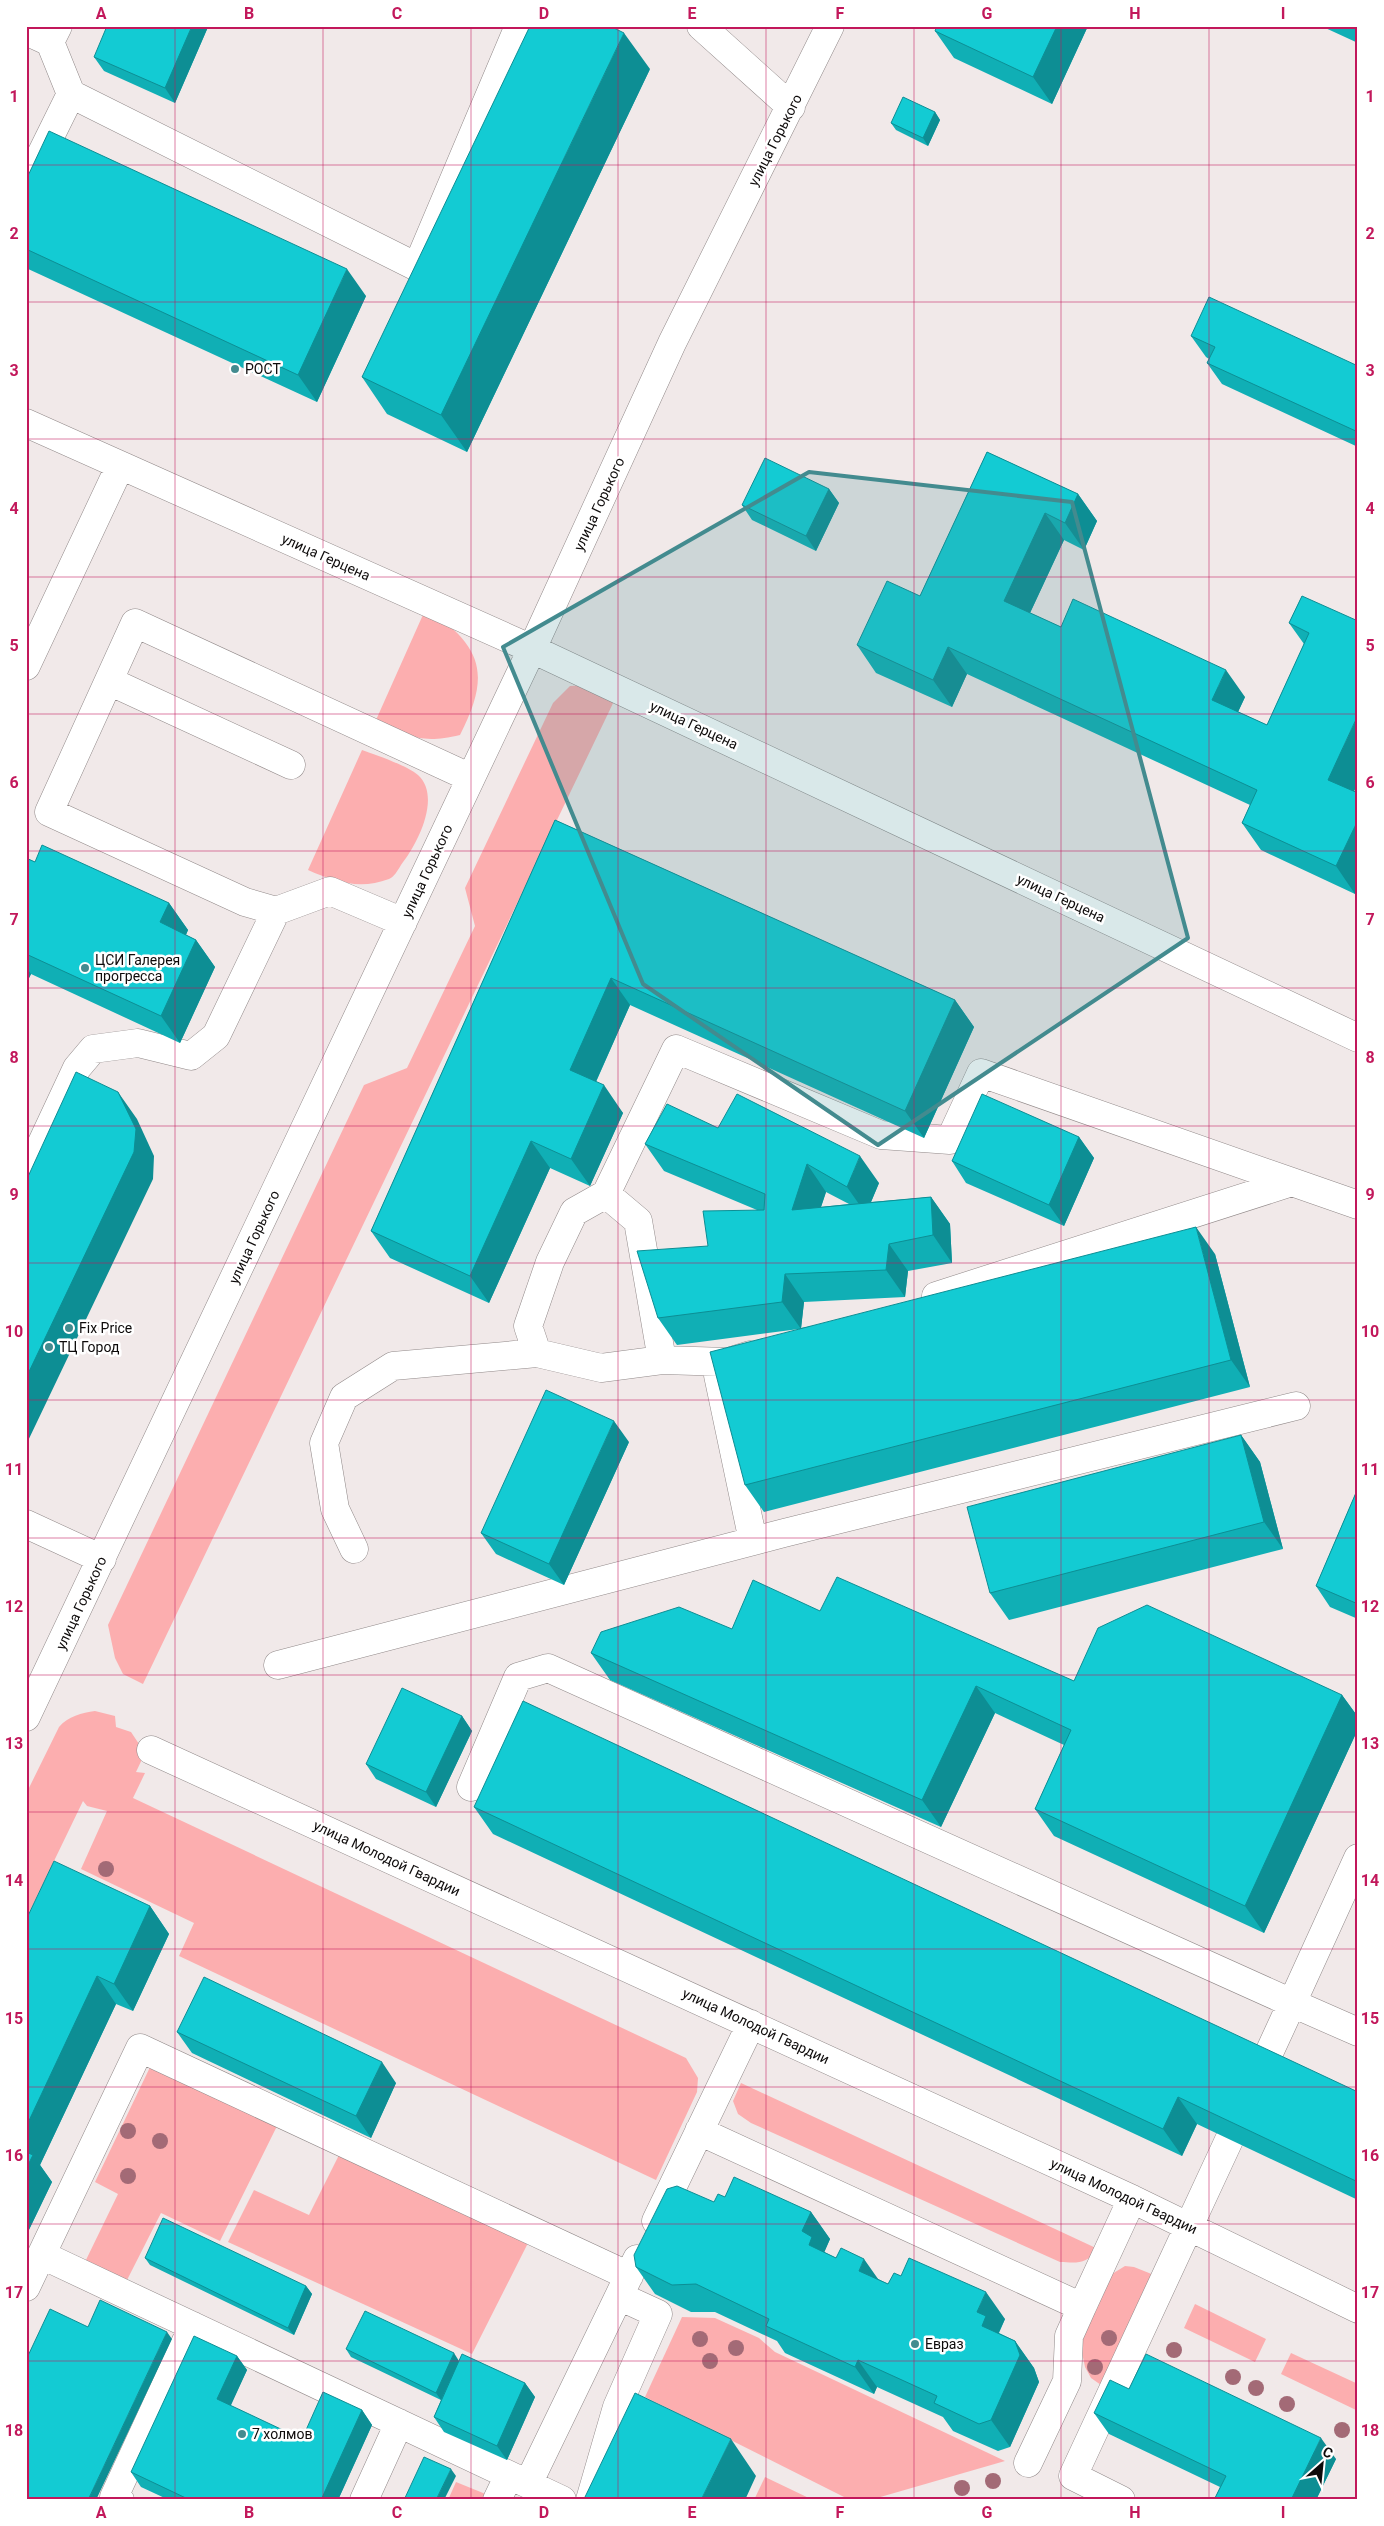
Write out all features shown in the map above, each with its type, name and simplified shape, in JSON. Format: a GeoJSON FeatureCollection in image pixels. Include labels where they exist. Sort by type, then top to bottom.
{"type":"FeatureCollection","features":[{"type":"Feature","properties":{"kind":"street"},"geometry":{"type":"LineString","coordinates":[[45,33],[71,94],[417,266],[519,26]]}},
{"type":"Feature","properties":{"kind":"street"},"geometry":{"type":"LineString","coordinates":[[701,26],[791,107]]}},
{"type":"Feature","properties":{"kind":"street","name":"улица Горького"},"geometry":{"type":"LineString","coordinates":[[26,1717],[532,649],[672,343],[830,26]]}},
{"type":"Feature","properties":{"kind":"street"},"geometry":{"type":"LineString","coordinates":[[26,185],[71,94]]}},
{"type":"Feature","properties":{"kind":"street","name":"улица Герцена"},"geometry":{"type":"LineString","coordinates":[[26,423],[532,649],[1358,1038]]}},
{"type":"Feature","properties":{"kind":"street"},"geometry":{"type":"LineString","coordinates":[[26,666],[120,466]]}},
{"type":"Feature","properties":{"kind":"street"},"geometry":{"type":"LineString","coordinates":[[403,922],[330,891],[276,912],[245,902],[49,812],[135,624],[471,778]]}},
{"type":"Feature","properties":{"kind":"street"},"geometry":{"type":"LineString","coordinates":[[109,681],[291,765]]}},
{"type":"Feature","properties":{"kind":"street"},"geometry":{"type":"LineString","coordinates":[[26,1177],[78,1068],[93,1049],[138,1043],[191,1056],[216,1036],[276,912]]}},
{"type":"Feature","properties":{"kind":"street"},"geometry":{"type":"LineString","coordinates":[[537,1353],[528,1326],[550,1262],[574,1212],[606,1194],[676,1049],[881,1135],[950,1140],[981,1073],[1358,1205]]}},
{"type":"Feature","properties":{"kind":"street"},"geometry":{"type":"LineString","coordinates":[[916,1302],[1292,1182]]}},
{"type":"Feature","properties":{"kind":"street"},"geometry":{"type":"LineString","coordinates":[[606,1194],[638,1221],[662,1360]]}},
{"type":"Feature","properties":{"kind":"street"},"geometry":{"type":"LineString","coordinates":[[354,1549],[334,1509],[324,1443],[344,1397],[393,1366],[537,1353],[601,1368],[662,1360],[728,1362],[775,1347]]}},
{"type":"Feature","properties":{"kind":"street"},"geometry":{"type":"LineString","coordinates":[[715,1361],[753,1541]]}},
{"type":"Feature","properties":{"kind":"street"},"geometry":{"type":"LineString","coordinates":[[278,1665],[753,1541],[1296,1406]]}},
{"type":"Feature","properties":{"kind":"street"},"geometry":{"type":"LineString","coordinates":[[26,1524],[102,1559]]}},
{"type":"Feature","properties":{"kind":"street"},"geometry":{"type":"LineString","coordinates":[[471,1788],[518,1677],[548,1668],[1358,2032]]}},
{"type":"Feature","properties":{"kind":"street","name":"улица Молодой Гвардии"},"geometry":{"type":"LineString","coordinates":[[151,1750],[1132,2199],[1358,2309]]}},
{"type":"Feature","properties":{"kind":"street"},"geometry":{"type":"LineString","coordinates":[[1263,2066],[1358,1858]]}},
{"type":"Feature","properties":{"kind":"street"},"geometry":{"type":"LineString","coordinates":[[497,2500],[519,2479],[624,2286],[751,2024]]}},
{"type":"Feature","properties":{"kind":"street"},"geometry":{"type":"LineString","coordinates":[[26,2288],[140,2048],[624,2286],[658,2314],[617,2407],[590,2500]]}},
{"type":"Feature","properties":{"kind":"street"},"geometry":{"type":"LineString","coordinates":[[699,2131],[1082,2307]]}},
{"type":"Feature","properties":{"kind":"street"},"geometry":{"type":"LineString","coordinates":[[1121,2500],[1073,2476],[1230,2140]]}},
{"type":"Feature","properties":{"kind":"street"},"geometry":{"type":"LineString","coordinates":[[1028,2463],[1067,2382],[1069,2336],[1132,2199]]}},
{"type":"Feature","properties":{"kind":"street"},"geometry":{"type":"LineString","coordinates":[[42,2255],[562,2500]]}},
{"type":"Feature","properties":{"kind":"street"},"geometry":{"type":"LineString","coordinates":[[120,2500],[114,2497],[193,2326]]}},
{"type":"Feature","properties":{"kind":"street"},"geometry":{"type":"LineString","coordinates":[[364,2500],[399,2423]]}},
{"type":"Feature","properties":{"kind":"highlighted area"},"geometry":{"type":"Polygon","coordinates":[[[809,472],[1072,502],[1188,938],[878,1145],[643,984],[503,647],[809,472]]]}},
{"type":"Feature","properties":{"kind":"shaded area"},"geometry":{"type":"Polygon","coordinates":[[[426,608],[460,636],[470,649],[476,663],[478,678],[476,695],[470,714],[460,735],[447,738],[426,739],[408,735],[376,720],[426,608]]]}},
{"type":"Feature","properties":{"kind":"shaded area"},"geometry":{"type":"Polygon","coordinates":[[[588,685],[616,697],[143,1684],[123,1674],[115,1658],[108,1625],[364,1085],[407,1068],[475,926],[465,888],[553,703],[570,686],[588,685]]]}},
{"type":"Feature","properties":{"kind":"shaded area"},"geometry":{"type":"Polygon","coordinates":[[[362,750],[400,764],[418,775],[425,784],[428,796],[425,821],[414,846],[394,875],[389,879],[368,884],[338,881],[308,870],[362,750]]]}},
{"type":"Feature","properties":{"kind":"shaded area"},"geometry":{"type":"Polygon","coordinates":[[[95,1711],[115,1716],[116,1727],[131,1732],[145,1753],[136,1772],[145,1773],[133,1798],[686,2058],[698,2078],[697,2092],[656,2180],[179,1956],[194,1923],[81,1869],[107,1811],[87,1806],[83,1801],[26,1919],[26,1794],[59,1727],[80,1714],[95,1711]]]}},
{"type":"Feature","properties":{"kind":"shaded area"},"geometry":{"type":"Polygon","coordinates":[[[152,2063],[279,2122],[220,2241],[161,2213],[126,2282],[85,2262],[118,2194],[95,2182],[152,2063]]]}},
{"type":"Feature","properties":{"kind":"shaded area"},"geometry":{"type":"Polygon","coordinates":[[[741,2083],[1098,2249],[1090,2258],[1082,2262],[1060,2262],[751,2123],[738,2114],[733,2101],[741,2083]]]}},
{"type":"Feature","properties":{"kind":"shaded area"},"geometry":{"type":"Polygon","coordinates":[[[340,2153],[529,2241],[472,2354],[228,2242],[254,2190],[309,2215],[340,2153]]]}},
{"type":"Feature","properties":{"kind":"shaded area"},"geometry":{"type":"Polygon","coordinates":[[[1125,2266],[1134,2267],[1154,2275],[1101,2385],[1091,2378],[1085,2367],[1080,2343],[1112,2274],[1125,2266]]]}},
{"type":"Feature","properties":{"kind":"shaded area"},"geometry":{"type":"Polygon","coordinates":[[[1195,2304],[1266,2339],[1255,2362],[1184,2328],[1195,2304]]]}},
{"type":"Feature","properties":{"kind":"shaded area"},"geometry":{"type":"Polygon","coordinates":[[[682,2317],[715,2318],[759,2338],[775,2352],[1005,2461],[870,2500],[850,2500],[645,2397],[682,2317]]]}},
{"type":"Feature","properties":{"kind":"shaded area"},"geometry":{"type":"Polygon","coordinates":[[[1291,2353],[1358,2384],[1356,2410],[1281,2374],[1291,2353]]]}},
{"type":"Feature","properties":{"kind":"shaded area"},"geometry":{"type":"Polygon","coordinates":[[[765,2477],[813,2500],[754,2500],[765,2477]]]}},
{"type":"Feature","properties":{"kind":"shaded area"},"geometry":{"type":"Polygon","coordinates":[[[456,2482],[488,2495],[486,2500],[448,2500],[456,2482]]]}},
{"type":"Feature","properties":{"kind":"building"},"geometry":{"type":"Polygon","coordinates":[[[107,26],[192,26],[165,88],[94,57],[107,26]]]}},
{"type":"Feature","properties":{"kind":"building"},"geometry":{"type":"Polygon","coordinates":[[[530,26],[610,26],[624,33],[441,415],[362,377],[530,26]]]}},
{"type":"Feature","properties":{"kind":"building"},"geometry":{"type":"Polygon","coordinates":[[[937,26],[1057,26],[1033,77],[935,31],[937,26]]]}},
{"type":"Feature","properties":{"kind":"building"},"geometry":{"type":"Polygon","coordinates":[[[903,97],[935,112],[923,138],[891,123],[903,97]]]}},
{"type":"Feature","properties":{"kind":"building"},"geometry":{"type":"Polygon","coordinates":[[[49,131],[347,269],[298,375],[26,249],[26,180],[49,131]]]}},
{"type":"Feature","properties":{"kind":"building"},"geometry":{"type":"Polygon","coordinates":[[[1209,297],[1358,366],[1358,432],[1207,363],[1215,347],[1191,336],[1209,297]]]}},
{"type":"Feature","properties":{"kind":"building"},"geometry":{"type":"Polygon","coordinates":[[[987,452],[1078,494],[1065,523],[1045,513],[1004,601],[1061,627],[1073,599],[1226,670],[1212,700],[1267,725],[1309,633],[1289,623],[1302,596],[1358,621],[1358,715],[1328,780],[1358,793],[1358,820],[1336,866],[1242,823],[1257,790],[948,647],[933,680],[857,645],[887,581],[920,596],[987,452]]]}},
{"type":"Feature","properties":{"kind":"building"},"geometry":{"type":"Polygon","coordinates":[[[765,458],[829,489],[806,536],[742,505],[765,458]]]}},
{"type":"Feature","properties":{"kind":"building"},"geometry":{"type":"Polygon","coordinates":[[[555,820],[955,1000],[905,1111],[611,978],[570,1070],[604,1085],[571,1159],[531,1141],[470,1276],[371,1231],[555,820]]]}},
{"type":"Feature","properties":{"kind":"building"},"geometry":{"type":"Polygon","coordinates":[[[42,845],[169,903],[160,922],[196,940],[161,1016],[26,954],[26,858],[35,862],[42,845]]]}},
{"type":"Feature","properties":{"kind":"building"},"geometry":{"type":"Polygon","coordinates":[[[76,1072],[118,1092],[136,1129],[134,1152],[26,1378],[26,1181],[76,1072]]]}},
{"type":"Feature","properties":{"kind":"building"},"geometry":{"type":"Polygon","coordinates":[[[737,1094],[860,1156],[847,1187],[807,1164],[792,1210],[931,1197],[933,1235],[889,1244],[886,1270],[785,1274],[782,1302],[658,1318],[637,1251],[708,1246],[703,1211],[764,1210],[765,1194],[645,1144],[667,1104],[718,1128],[737,1094]]]}},
{"type":"Feature","properties":{"kind":"building"},"geometry":{"type":"Polygon","coordinates":[[[982,1094],[1079,1137],[1049,1205],[952,1161],[982,1094]]]}},
{"type":"Feature","properties":{"kind":"building"},"geometry":{"type":"Polygon","coordinates":[[[1196,1227],[1231,1360],[745,1485],[710,1352],[1196,1227]]]}},
{"type":"Feature","properties":{"kind":"building"},"geometry":{"type":"Polygon","coordinates":[[[546,1390],[614,1421],[549,1564],[481,1533],[546,1390]]]}},
{"type":"Feature","properties":{"kind":"building"},"geometry":{"type":"Polygon","coordinates":[[[1241,1435],[1264,1522],[990,1593],[967,1507],[1241,1435]]]}},
{"type":"Feature","properties":{"kind":"building"},"geometry":{"type":"Polygon","coordinates":[[[1358,1488],[1358,1604],[1316,1586],[1358,1488]]]}},
{"type":"Feature","properties":{"kind":"building"},"geometry":{"type":"Polygon","coordinates":[[[837,1577],[1074,1681],[1098,1628],[1147,1605],[1342,1695],[1245,1906],[1035,1809],[1071,1730],[976,1686],[922,1800],[591,1653],[601,1632],[679,1607],[732,1629],[753,1580],[820,1611],[837,1577]]]}},
{"type":"Feature","properties":{"kind":"building"},"geometry":{"type":"Polygon","coordinates":[[[402,1688],[462,1716],[426,1792],[366,1764],[402,1688]]]}},
{"type":"Feature","properties":{"kind":"building"},"geometry":{"type":"Polygon","coordinates":[[[523,1701],[1358,2092],[1358,2182],[1178,2097],[1163,2129],[474,1807],[523,1701]]]}},
{"type":"Feature","properties":{"kind":"building"},"geometry":{"type":"Polygon","coordinates":[[[54,1861],[150,1906],[114,1984],[97,1976],[26,2127],[26,1920],[54,1861]]]}},
{"type":"Feature","properties":{"kind":"building"},"geometry":{"type":"Polygon","coordinates":[[[204,1977],[382,2062],[356,2116],[177,2032],[204,1977]]]}},
{"type":"Feature","properties":{"kind":"building"},"geometry":{"type":"Polygon","coordinates":[[[26,2152],[33,2155],[26,2169],[26,2152]]]}},
{"type":"Feature","properties":{"kind":"building"},"geometry":{"type":"Polygon","coordinates":[[[734,2177],[811,2212],[802,2231],[812,2237],[809,2245],[836,2258],[841,2248],[864,2259],[859,2271],[888,2284],[894,2273],[901,2276],[909,2258],[986,2292],[977,2312],[986,2316],[982,2326],[1015,2341],[1020,2355],[991,2420],[979,2424],[934,2403],[937,2396],[858,2360],[855,2367],[766,2326],[769,2319],[696,2284],[672,2285],[636,2267],[634,2255],[667,2189],[677,2186],[714,2202],[718,2194],[725,2197],[734,2177]]]}},
{"type":"Feature","properties":{"kind":"building"},"geometry":{"type":"Polygon","coordinates":[[[163,2218],[306,2286],[288,2328],[145,2258],[163,2218]]]}},
{"type":"Feature","properties":{"kind":"building"},"geometry":{"type":"Polygon","coordinates":[[[100,2300],[167,2332],[88,2500],[26,2500],[26,2360],[50,2309],[88,2327],[100,2300]]]}},
{"type":"Feature","properties":{"kind":"building"},"geometry":{"type":"Polygon","coordinates":[[[365,2311],[454,2353],[436,2393],[346,2349],[365,2311]]]}},
{"type":"Feature","properties":{"kind":"building"},"geometry":{"type":"Polygon","coordinates":[[[194,2336],[237,2356],[217,2399],[302,2439],[323,2392],[362,2410],[321,2500],[190,2500],[131,2472],[194,2336]]]}},
{"type":"Feature","properties":{"kind":"building"},"geometry":{"type":"Polygon","coordinates":[[[462,2354],[525,2383],[497,2446],[434,2417],[462,2354]]]}},
{"type":"Feature","properties":{"kind":"building"},"geometry":{"type":"Polygon","coordinates":[[[1146,2354],[1321,2438],[1291,2500],[1214,2500],[1226,2476],[1094,2413],[1110,2380],[1129,2389],[1146,2354]]]}},
{"type":"Feature","properties":{"kind":"building"},"geometry":{"type":"Polygon","coordinates":[[[635,2393],[731,2439],[701,2500],[590,2500],[585,2497],[635,2393]]]}},
{"type":"Feature","properties":{"kind":"building"},"geometry":{"type":"Polygon","coordinates":[[[424,2457],[451,2469],[436,2500],[404,2500],[424,2457]]]}},
{"type":"Feature","properties":{"kind":"place","name":"РОСТ"},"geometry":{"type":"Point","coordinates":[235,369]}},
{"type":"Feature","properties":{"kind":"place","name":"ЦСИ Галерея прогресса"},"geometry":{"type":"Point","coordinates":[85,968]}},
{"type":"Feature","properties":{"kind":"place","name":"Fix Price"},"geometry":{"type":"Point","coordinates":[69,1328]}},
{"type":"Feature","properties":{"kind":"place","name":"ТЦ Город"},"geometry":{"type":"Point","coordinates":[49,1347]}},
{"type":"Feature","properties":{"kind":"place","name":"Евраз"},"geometry":{"type":"Point","coordinates":[915,2344]}},
{"type":"Feature","properties":{"kind":"place","name":"7 холмов"},"geometry":{"type":"Point","coordinates":[242,2434]}}]}
